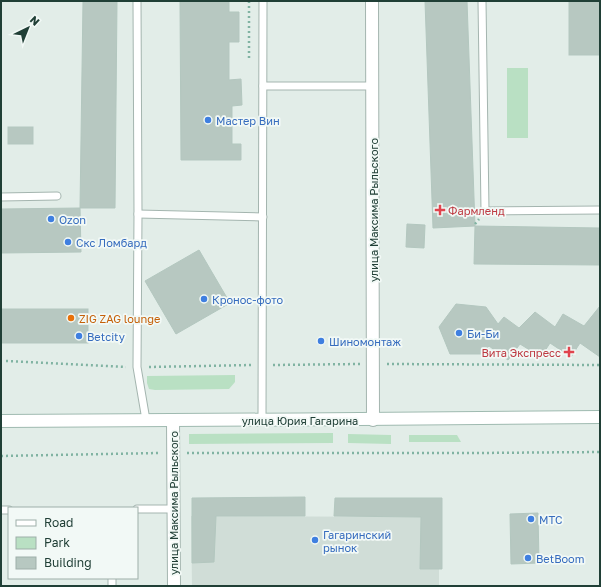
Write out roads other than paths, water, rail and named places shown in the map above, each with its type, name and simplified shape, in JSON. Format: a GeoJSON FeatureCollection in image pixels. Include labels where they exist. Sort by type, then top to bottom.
{"type":"FeatureCollection","features":[{"type":"Feature","properties":{"kind":"main road","name":"улица Максима Рыльского"},"geometry":{"type":"LineString","coordinates":[[372,1],[373,420]]}},
{"type":"Feature","properties":{"kind":"main road","name":"улица Юрия Гагарина"},"geometry":{"type":"LineString","coordinates":[[1,421],[373,420],[600,417]]}},
{"type":"Feature","properties":{"kind":"main road","name":"улица Максима Рыльского"},"geometry":{"type":"LineString","coordinates":[[173,420],[174,586]]}},
{"type":"Feature","properties":{"kind":"lane"},"geometry":{"type":"LineString","coordinates":[[137,1],[137,367],[146,420]]}},
{"type":"Feature","properties":{"kind":"lane"},"geometry":{"type":"LineString","coordinates":[[262,420],[263,1]]}},
{"type":"Feature","properties":{"kind":"lane"},"geometry":{"type":"LineString","coordinates":[[482,1],[485,211],[600,210]]}},
{"type":"Feature","properties":{"kind":"lane"},"geometry":{"type":"LineString","coordinates":[[263,86],[373,86]]}},
{"type":"Feature","properties":{"kind":"lane"},"geometry":{"type":"LineString","coordinates":[[1,197],[57,196]]}},
{"type":"Feature","properties":{"kind":"lane"},"geometry":{"type":"LineString","coordinates":[[138,214],[263,217]]}},
{"type":"Feature","properties":{"kind":"lane"},"geometry":{"type":"LineString","coordinates":[[138,509],[174,509]]}},
{"type":"Feature","properties":{"kind":"place","name":"Мастер Вин"},"geometry":{"type":"Point","coordinates":[208,120]}},
{"type":"Feature","properties":{"kind":"place","name":"Фармленд"},"geometry":{"type":"Point","coordinates":[440,210]}},
{"type":"Feature","properties":{"kind":"place","name":"Ozon"},"geometry":{"type":"Point","coordinates":[51,219]}},
{"type":"Feature","properties":{"kind":"place","name":"Скс Ломбард"},"geometry":{"type":"Point","coordinates":[68,242]}},
{"type":"Feature","properties":{"kind":"place","name":"Кронос-фото"},"geometry":{"type":"Point","coordinates":[204,299]}},
{"type":"Feature","properties":{"kind":"place","name":"ZIG ZAG lounge"},"geometry":{"type":"Point","coordinates":[71,318]}},
{"type":"Feature","properties":{"kind":"place","name":"Би-Би"},"geometry":{"type":"Point","coordinates":[459,333]}},
{"type":"Feature","properties":{"kind":"place","name":"Betcity"},"geometry":{"type":"Point","coordinates":[79,336]}},
{"type":"Feature","properties":{"kind":"place","name":"Шиномонтаж"},"geometry":{"type":"Point","coordinates":[321,341]}},
{"type":"Feature","properties":{"kind":"place","name":"Вита Экспресс"},"geometry":{"type":"Point","coordinates":[569,352]}},
{"type":"Feature","properties":{"kind":"place","name":"МТС"},"geometry":{"type":"Point","coordinates":[531,519]}},
{"type":"Feature","properties":{"kind":"place","name":"Гагаринский рынок"},"geometry":{"type":"Point","coordinates":[315,540]}},
{"type":"Feature","properties":{"kind":"place","name":"BetBoom"},"geometry":{"type":"Point","coordinates":[528,558]}}]}
